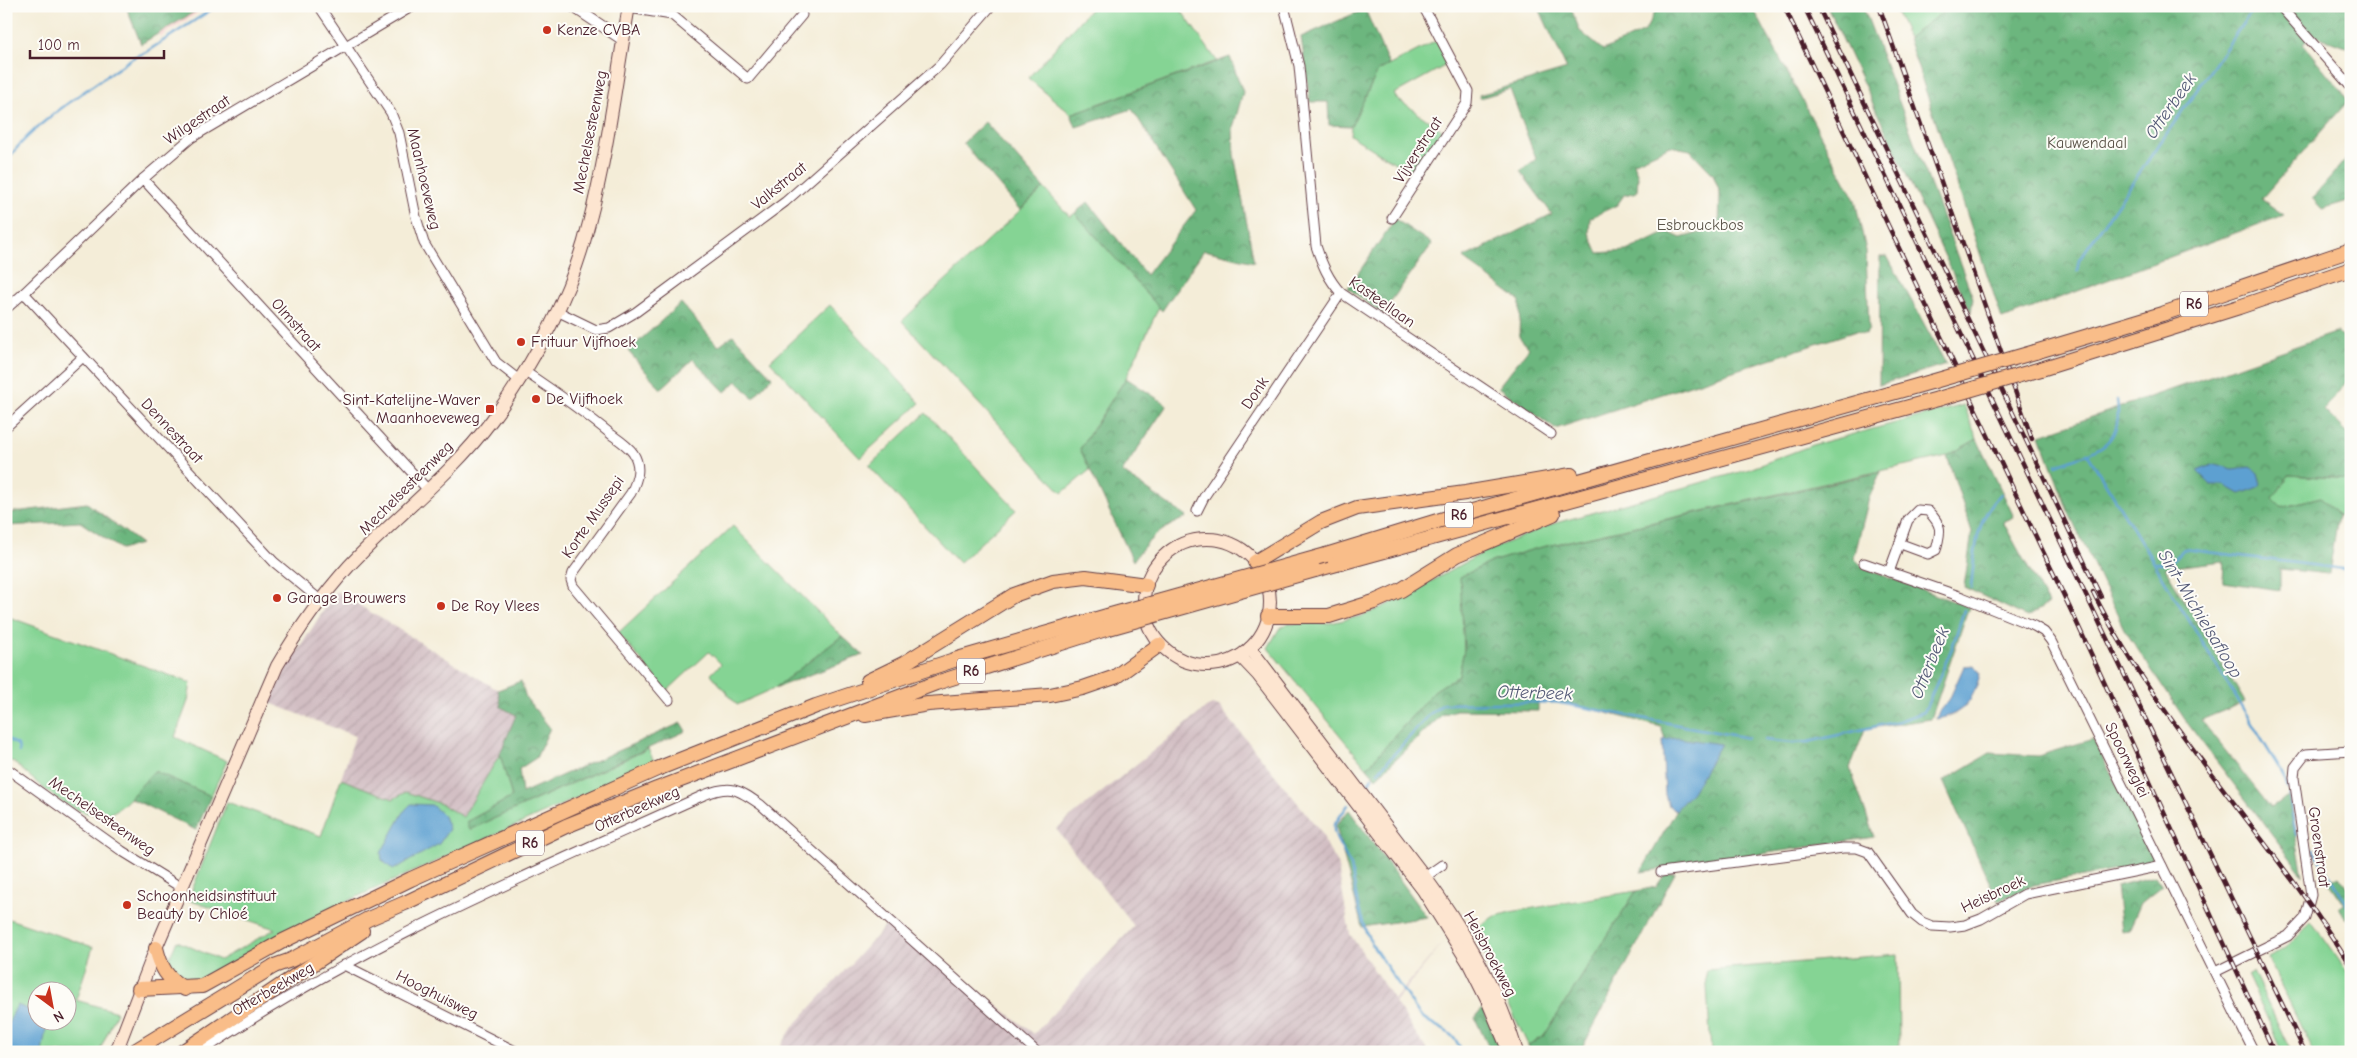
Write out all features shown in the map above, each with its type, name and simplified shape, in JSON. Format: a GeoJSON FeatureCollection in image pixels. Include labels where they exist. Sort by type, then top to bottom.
{"type":"FeatureCollection","features":[{"type":"Feature","properties":{"kind":"main road","name":"Mechelsesteenweg"},"geometry":{"type":"LineString","coordinates":[[116,1052],[156,948],[277,666],[320,600],[350,565],[428,490],[492,420],[522,376],[557,311],[589,224],[613,103],[629,7]]}},
{"type":"Feature","properties":{"kind":"main road","name":"R6"},"geometry":{"type":"LineString","coordinates":[[274,966],[290,960],[368,919],[566,826],[836,720],[1108,622],[1326,555],[1592,477],[1931,382],[2162,314],[2351,250]]}},
{"type":"Feature","properties":{"kind":"main road","name":"R6"},"geometry":{"type":"LineString","coordinates":[[133,1052],[274,966],[287,955],[436,869],[657,769],[844,696],[954,660],[1315,570],[1580,499],[1938,399],[2239,307],[2351,268]]}},
{"type":"Feature","properties":{"kind":"main road"},"geometry":{"type":"LineString","coordinates":[[1256,562],[1320,522],[1357,508],[1465,493],[1570,475],[1592,477]]}},
{"type":"Feature","properties":{"kind":"main road"},"geometry":{"type":"LineString","coordinates":[[1268,616],[1328,616],[1374,602],[1401,590],[1458,555],[1550,515],[1580,499]]}},
{"type":"Feature","properties":{"kind":"main road"},"geometry":{"type":"LineString","coordinates":[[1203,539],[1224,541],[1236,546],[1256,562],[1267,583],[1270,605],[1262,633],[1245,652],[1217,665],[1193,664],[1176,657],[1159,645],[1145,618],[1143,606],[1146,585],[1155,565],[1162,557],[1178,546],[1203,539]]}},
{"type":"Feature","properties":{"kind":"main road"},"geometry":{"type":"LineString","coordinates":[[844,696],[857,686],[902,664],[1014,595],[1053,581],[1086,577],[1146,585]]}},
{"type":"Feature","properties":{"kind":"main road"},"geometry":{"type":"LineString","coordinates":[[836,720],[928,704],[1050,695],[1084,688],[1115,677],[1159,645]]}},
{"type":"Feature","properties":{"kind":"main road","name":"Heisbroekweg"},"geometry":{"type":"LineString","coordinates":[[1245,652],[1258,675],[1302,725],[1421,880],[1476,957],[1497,997],[1518,1052]]}},
{"type":"Feature","properties":{"kind":"main road"},"geometry":{"type":"LineString","coordinates":[[139,989],[185,989],[202,986],[336,914],[436,869]]}},
{"type":"Feature","properties":{"kind":"main road","name":"Heisbroekweg"},"geometry":{"type":"LineString","coordinates":[[1421,880],[1468,962],[1488,1002],[1509,1052]]}},
{"type":"Feature","properties":{"kind":"main road"},"geometry":{"type":"LineString","coordinates":[[182,1052],[405,903]]}},
{"type":"Feature","properties":{"kind":"main road"},"geometry":{"type":"LineString","coordinates":[[156,948],[161,967],[167,976],[185,989]]}},
{"type":"Feature","properties":{"kind":"street","name":"Maanhoeveweg"},"geometry":{"type":"LineString","coordinates":[[319,6],[391,113],[399,133],[416,217],[424,243],[496,362],[522,376]]}},
{"type":"Feature","properties":{"kind":"street","name":"Wilgestraat"},"geometry":{"type":"LineString","coordinates":[[24,293],[143,179],[191,138],[413,6]]}},
{"type":"Feature","properties":{"kind":"street"},"geometry":{"type":"LineString","coordinates":[[572,6],[623,40]]}},
{"type":"Feature","properties":{"kind":"street","name":"Valkstraat"},"geometry":{"type":"LineString","coordinates":[[557,311],[596,330],[609,328],[636,312],[785,202],[940,65],[991,6]]}},
{"type":"Feature","properties":{"kind":"street","name":"Kasteellaan"},"geometry":{"type":"LineString","coordinates":[[1284,6],[1299,66],[1316,246],[1321,263],[1331,282],[1341,293],[1551,434]]}},
{"type":"Feature","properties":{"kind":"street","name":"Vijverstraat"},"geometry":{"type":"LineString","coordinates":[[1392,218],[1467,103],[1469,96],[1423,6]]}},
{"type":"Feature","properties":{"kind":"street"},"geometry":{"type":"LineString","coordinates":[[2280,6],[2351,87]]}},
{"type":"Feature","properties":{"kind":"street"},"geometry":{"type":"LineString","coordinates":[[629,7],[672,15],[748,79],[802,15]]}},
{"type":"Feature","properties":{"kind":"street","name":"Olmstraat"},"geometry":{"type":"LineString","coordinates":[[143,179],[428,490]]}},
{"type":"Feature","properties":{"kind":"street"},"geometry":{"type":"LineString","coordinates":[[6,309],[24,293]]}},
{"type":"Feature","properties":{"kind":"street","name":"Dennestraat"},"geometry":{"type":"LineString","coordinates":[[24,293],[274,562],[320,600]]}},
{"type":"Feature","properties":{"kind":"street","name":"Donk"},"geometry":{"type":"LineString","coordinates":[[1197,511],[1204,496],[1341,293]]}},
{"type":"Feature","properties":{"kind":"street"},"geometry":{"type":"LineString","coordinates":[[6,426],[83,357]]}},
{"type":"Feature","properties":{"kind":"street","name":"Korte Mussepi"},"geometry":{"type":"LineString","coordinates":[[522,376],[599,424],[632,452],[635,458],[638,480],[631,493],[573,573],[571,580],[573,586],[669,700]]}},
{"type":"Feature","properties":{"kind":"street"},"geometry":{"type":"LineString","coordinates":[[1889,572],[1901,544],[1908,520],[1918,510],[1928,511],[1936,519],[1941,531],[1936,550],[1928,554],[1901,544]]}},
{"type":"Feature","properties":{"kind":"street","name":"Spoorweglei"},"geometry":{"type":"LineString","coordinates":[[1864,563],[1962,597],[2034,626],[2044,632],[2055,650],[2254,1052]]}},
{"type":"Feature","properties":{"kind":"street","name":"Groenstraat"},"geometry":{"type":"LineString","coordinates":[[2216,972],[2288,936],[2305,918],[2311,895],[2294,778],[2295,767],[2305,754],[2351,751]]}},
{"type":"Feature","properties":{"kind":"street","name":"Mechelsesteenweg"},"geometry":{"type":"LineString","coordinates":[[6,768],[122,851],[182,888]]}},
{"type":"Feature","properties":{"kind":"street","name":"Otterbeekweg"},"geometry":{"type":"LineString","coordinates":[[200,1052],[244,1022],[344,964],[446,912],[704,795],[720,789],[732,788],[742,792],[761,805],[1037,1052]]}},
{"type":"Feature","properties":{"kind":"street","name":"Heisbroek"},"geometry":{"type":"LineString","coordinates":[[1662,872],[1843,848],[1857,848],[1868,852],[1912,914],[1922,922],[1932,926],[1950,927],[1981,919],[2015,898],[2031,892],[2162,866]]}},
{"type":"Feature","properties":{"kind":"street"},"geometry":{"type":"LineString","coordinates":[[1421,880],[1442,865]]}},
{"type":"Feature","properties":{"kind":"street","name":"Hooghuisweg"},"geometry":{"type":"LineString","coordinates":[[344,964],[517,1052]]}},
{"type":"Feature","properties":{"kind":"shaded area"},"geometry":{"type":"Polygon","coordinates":[[[144,6],[208,6],[161,37],[144,6]]]}},
{"type":"Feature","properties":{"kind":"shaded area"},"geometry":{"type":"Polygon","coordinates":[[[336,591],[498,690],[501,707],[516,715],[500,754],[463,817],[441,804],[406,792],[393,799],[341,779],[355,736],[270,703],[284,672],[336,591]]]}},
{"type":"Feature","properties":{"kind":"shaded area"},"geometry":{"type":"Polygon","coordinates":[[[1210,705],[1219,706],[1322,833],[1326,845],[1337,862],[1350,934],[1394,1000],[1444,941],[1395,1002],[1428,1052],[777,1052],[793,1027],[890,921],[1034,1034],[1134,926],[1056,829],[1210,705]]]}},
{"type":"Feature","properties":{"kind":"green space"},"geometry":{"type":"Polygon","coordinates":[[[131,6],[204,6],[141,44],[127,9],[131,6]]]}},
{"type":"Feature","properties":{"kind":"green space"},"geometry":{"type":"Polygon","coordinates":[[[1093,6],[1178,6],[1217,61],[1071,114],[1028,78],[1093,6]]]}},
{"type":"Feature","properties":{"kind":"green space","name":"Esbrouckbos"},"geometry":{"type":"Polygon","coordinates":[[[1538,6],[1570,6],[1580,31],[1603,50],[1645,31],[1658,6],[1752,6],[1855,200],[1866,251],[1869,329],[1866,334],[1856,331],[1555,429],[1498,387],[1529,348],[1519,337],[1520,301],[1463,258],[1552,214],[1520,171],[1536,159],[1510,89],[1480,98],[1479,95],[1567,69],[1538,6]],[[1670,146],[1633,163],[1638,176],[1637,192],[1624,195],[1617,205],[1590,218],[1589,233],[1598,253],[1626,251],[1668,232],[1681,238],[1719,227],[1720,193],[1713,174],[1690,150],[1670,146]]]}},
{"type":"Feature","properties":{"kind":"green space"},"geometry":{"type":"Polygon","coordinates":[[[1827,6],[1863,6],[1973,298],[1971,312],[1827,6]]]}},
{"type":"Feature","properties":{"kind":"green space"},"geometry":{"type":"Polygon","coordinates":[[[1894,6],[1951,6],[1908,38],[1894,6]]]}},
{"type":"Feature","properties":{"kind":"green space","name":"Kauwendaal"},"geometry":{"type":"Polygon","coordinates":[[[1951,6],[2351,6],[2351,49],[2314,35],[2303,44],[2349,100],[2261,199],[2284,215],[2002,319],[1908,38],[1951,6]]]}},
{"type":"Feature","properties":{"kind":"green space"},"geometry":{"type":"Polygon","coordinates":[[[1365,9],[1389,65],[1378,71],[1351,126],[1329,125],[1328,102],[1310,102],[1301,37],[1365,9]]]}},
{"type":"Feature","properties":{"kind":"green space"},"geometry":{"type":"Polygon","coordinates":[[[1438,40],[1450,63],[1394,94],[1397,99],[1445,132],[1416,176],[1350,135],[1351,126],[1378,71],[1438,40]]]}},
{"type":"Feature","properties":{"kind":"green space"},"geometry":{"type":"Polygon","coordinates":[[[1230,57],[1243,92],[1233,128],[1234,154],[1254,262],[1204,250],[1162,311],[1075,213],[1088,202],[1146,275],[1196,210],[1132,109],[1076,127],[1071,114],[1230,57]]]}},
{"type":"Feature","properties":{"kind":"green space"},"geometry":{"type":"Polygon","coordinates":[[[985,122],[1044,188],[1020,210],[963,143],[985,122]]]}},
{"type":"Feature","properties":{"kind":"green space"},"geometry":{"type":"Polygon","coordinates":[[[2351,153],[2351,200],[2322,209],[2312,198],[2351,153]]]}},
{"type":"Feature","properties":{"kind":"green space"},"geometry":{"type":"Polygon","coordinates":[[[1044,188],[1070,217],[1075,213],[1159,307],[1126,378],[1080,449],[1091,469],[1062,493],[902,321],[1044,188]]]}},
{"type":"Feature","properties":{"kind":"green space"},"geometry":{"type":"Polygon","coordinates":[[[1395,219],[1432,244],[1382,314],[1348,288],[1395,219]]]}},
{"type":"Feature","properties":{"kind":"green space"},"geometry":{"type":"Polygon","coordinates":[[[1887,256],[1946,364],[1879,385],[1880,257],[1887,256]]]}},
{"type":"Feature","properties":{"kind":"green space"},"geometry":{"type":"Polygon","coordinates":[[[681,303],[718,346],[733,335],[772,377],[753,398],[737,381],[725,392],[693,359],[661,389],[628,351],[681,303]]]}},
{"type":"Feature","properties":{"kind":"green space"},"geometry":{"type":"Polygon","coordinates":[[[830,305],[920,403],[860,458],[770,361],[830,305]]]}},
{"type":"Feature","properties":{"kind":"green space"},"geometry":{"type":"Polygon","coordinates":[[[2337,332],[2351,342],[2351,376],[2324,410],[2346,432],[2351,434],[2351,479],[2289,475],[2273,499],[2281,507],[2321,497],[2338,516],[2329,574],[2280,569],[2280,590],[2223,582],[2224,561],[2165,568],[2245,702],[2201,720],[2271,808],[2288,797],[2303,875],[2188,724],[2124,629],[2068,511],[2040,435],[2337,332]]]}},
{"type":"Feature","properties":{"kind":"green space"},"geometry":{"type":"Polygon","coordinates":[[[1126,378],[1167,405],[1122,472],[1187,517],[1156,535],[1133,561],[1080,449],[1126,378]]]}},
{"type":"Feature","properties":{"kind":"green space"},"geometry":{"type":"Polygon","coordinates":[[[1964,405],[1977,439],[1947,456],[1538,548],[1491,562],[1461,577],[1464,649],[1459,675],[1434,691],[1367,768],[1268,648],[1279,629],[1287,624],[1330,623],[1362,616],[1396,601],[1484,552],[1552,524],[1747,470],[1812,445],[1964,405]]]}},
{"type":"Feature","properties":{"kind":"green space"},"geometry":{"type":"Polygon","coordinates":[[[926,413],[1016,510],[959,563],[869,466],[926,413]]]}},
{"type":"Feature","properties":{"kind":"green space"},"geometry":{"type":"Polygon","coordinates":[[[1977,439],[2014,517],[2003,522],[2048,604],[2027,617],[1964,587],[1972,532],[1947,456],[1977,439]]]}},
{"type":"Feature","properties":{"kind":"green space"},"geometry":{"type":"Polygon","coordinates":[[[1881,472],[1869,498],[1854,558],[1865,569],[1969,607],[1931,719],[1865,729],[1850,768],[1874,837],[1641,872],[1710,752],[1666,742],[1661,727],[1538,695],[1538,711],[1456,710],[1442,715],[1376,778],[1367,768],[1434,691],[1459,675],[1464,649],[1460,577],[1491,562],[1538,548],[1881,472]]]}},
{"type":"Feature","properties":{"kind":"green space"},"geometry":{"type":"Polygon","coordinates":[[[2289,475],[2351,479],[2348,509],[2338,516],[2321,497],[2281,507],[2272,498],[2289,475]]]}},
{"type":"Feature","properties":{"kind":"green space"},"geometry":{"type":"Polygon","coordinates":[[[87,503],[141,544],[121,549],[80,522],[6,526],[6,513],[87,503]]]}},
{"type":"Feature","properties":{"kind":"green space"},"geometry":{"type":"Polygon","coordinates":[[[733,526],[842,636],[775,688],[737,705],[711,674],[721,664],[709,652],[667,691],[618,633],[733,526]]]}},
{"type":"Feature","properties":{"kind":"green space"},"geometry":{"type":"Polygon","coordinates":[[[6,616],[191,683],[188,701],[175,737],[227,761],[211,796],[154,771],[134,795],[116,810],[110,813],[96,814],[83,812],[57,798],[12,761],[6,763],[6,616]]]}},
{"type":"Feature","properties":{"kind":"green space"},"geometry":{"type":"Polygon","coordinates":[[[842,636],[863,655],[775,688],[842,636]]]}},
{"type":"Feature","properties":{"kind":"green space"},"geometry":{"type":"Polygon","coordinates":[[[521,681],[526,698],[550,728],[536,758],[519,769],[522,793],[681,723],[686,731],[469,830],[466,822],[512,797],[500,754],[516,715],[501,707],[498,690],[521,681]]]}},
{"type":"Feature","properties":{"kind":"green space"},"geometry":{"type":"Polygon","coordinates":[[[2093,739],[2154,856],[2150,864],[2034,885],[1998,901],[1943,781],[1990,753],[2038,756],[2093,739]]]}},
{"type":"Feature","properties":{"kind":"green space"},"geometry":{"type":"Polygon","coordinates":[[[648,749],[655,763],[341,904],[280,935],[219,970],[188,984],[172,971],[167,963],[177,941],[220,960],[275,929],[188,900],[227,802],[321,836],[341,779],[393,799],[406,792],[441,804],[463,817],[500,754],[512,797],[466,822],[469,830],[648,749]]]}},
{"type":"Feature","properties":{"kind":"green space"},"geometry":{"type":"Polygon","coordinates":[[[154,771],[211,796],[196,830],[130,798],[154,771]]]}},
{"type":"Feature","properties":{"kind":"green space"},"geometry":{"type":"Polygon","coordinates":[[[1349,810],[1427,917],[1362,927],[1336,826],[1349,810]]]}},
{"type":"Feature","properties":{"kind":"green space"},"geometry":{"type":"Polygon","coordinates":[[[1675,873],[1580,1052],[1530,1052],[1528,1045],[1544,1036],[1636,891],[1656,887],[1665,874],[1675,873]]]}},
{"type":"Feature","properties":{"kind":"green space"},"geometry":{"type":"Polygon","coordinates":[[[2155,876],[2162,886],[2141,903],[2129,930],[2121,931],[2116,886],[2155,876]]]}},
{"type":"Feature","properties":{"kind":"green space"},"geometry":{"type":"Polygon","coordinates":[[[2339,876],[2351,893],[2351,924],[2339,908],[2344,905],[2328,882],[2339,876]]]}},
{"type":"Feature","properties":{"kind":"green space"},"geometry":{"type":"Polygon","coordinates":[[[1636,891],[1544,1036],[1528,1045],[1473,930],[1493,917],[1510,912],[1636,891]]]}},
{"type":"Feature","properties":{"kind":"green space"},"geometry":{"type":"Polygon","coordinates":[[[6,918],[93,947],[78,994],[78,980],[28,980],[28,1030],[78,1030],[78,1001],[117,1012],[99,1052],[6,1052],[6,918]]]}},
{"type":"Feature","properties":{"kind":"green space"},"geometry":{"type":"Polygon","coordinates":[[[2311,921],[2351,977],[2351,1052],[2313,1052],[2268,958],[2292,942],[2311,921]]]}},
{"type":"Feature","properties":{"kind":"green space"},"geometry":{"type":"Polygon","coordinates":[[[1898,954],[1899,1052],[1711,1052],[1706,970],[1898,954]]]}},
{"type":"Feature","properties":{"kind":"green space"},"geometry":{"type":"Polygon","coordinates":[[[2253,971],[2291,1052],[2283,1052],[2247,975],[2253,971]]]}},
{"type":"Feature","properties":{"kind":"green space"},"geometry":{"type":"Polygon","coordinates":[[[1483,1008],[1501,1052],[1491,1052],[1475,1018],[1483,1008]]]}},
{"type":"Feature","properties":{"kind":"water"},"geometry":{"type":"Polygon","coordinates":[[[2215,464],[2233,469],[2251,467],[2258,473],[2261,484],[2257,488],[2240,494],[2224,485],[2211,485],[2197,471],[2215,464]]]}},
{"type":"Feature","properties":{"kind":"water"},"geometry":{"type":"Polygon","coordinates":[[[1974,665],[1980,674],[1971,698],[1961,710],[1946,717],[1936,719],[1939,711],[1949,700],[1964,666],[1974,665]]]}},
{"type":"Feature","properties":{"kind":"water"},"geometry":{"type":"Polygon","coordinates":[[[1678,738],[1721,744],[1692,792],[1676,810],[1669,806],[1665,795],[1662,740],[1678,738]]]}},
{"type":"Feature","properties":{"kind":"water"},"geometry":{"type":"Polygon","coordinates":[[[411,804],[432,805],[444,816],[449,829],[439,844],[393,870],[382,860],[381,853],[405,810],[411,804]]]}},
{"type":"Feature","properties":{"kind":"water"},"geometry":{"type":"Polygon","coordinates":[[[17,1005],[28,1009],[28,1030],[46,1030],[42,1052],[6,1052],[6,1028],[17,1005]]]}},
{"type":"Feature","properties":{"kind":"waterway"},"geometry":{"type":"LineString","coordinates":[[6,163],[30,134],[64,106],[134,57],[146,52],[217,6]]}},
{"type":"Feature","properties":{"kind":"waterway","name":"Otterbeek"},"geometry":{"type":"LineString","coordinates":[[2077,271],[2079,260],[2255,6]]}},
{"type":"Feature","properties":{"kind":"waterway","name":"Otterbeek"},"geometry":{"type":"LineString","coordinates":[[2056,465],[2094,451],[2111,438],[2116,428],[2118,416],[2117,400]]}},
{"type":"Feature","properties":{"kind":"waterway","name":"Sint-Michielsafloop"},"geometry":{"type":"LineString","coordinates":[[2087,453],[2284,776],[2288,789]]}},
{"type":"Feature","properties":{"kind":"waterway","name":"Otterbeek"},"geometry":{"type":"LineString","coordinates":[[1971,587],[1975,549],[1981,525],[1992,503],[2001,494]]}},
{"type":"Feature","properties":{"kind":"waterway"},"geometry":{"type":"LineString","coordinates":[[2155,563],[2170,563],[2184,549],[2351,570]]}},
{"type":"Feature","properties":{"kind":"waterway","name":"Otterbeek"},"geometry":{"type":"LineString","coordinates":[[1764,740],[1792,743],[1808,742],[1899,721],[1924,712],[1952,648],[1964,610]]}},
{"type":"Feature","properties":{"kind":"waterway","name":"Otterbeek"},"geometry":{"type":"LineString","coordinates":[[1378,772],[1430,714],[1443,704],[1555,702],[1748,738]]}},
{"type":"Feature","properties":{"kind":"waterway"},"geometry":{"type":"LineString","coordinates":[[6,738],[18,745],[19,752]]}},
{"type":"Feature","properties":{"kind":"waterway","name":"Otterbeek"},"geometry":{"type":"LineString","coordinates":[[1367,785],[1372,778]]}},
{"type":"Feature","properties":{"kind":"waterway","name":"Sint-Michielsafloop"},"geometry":{"type":"LineString","coordinates":[[2289,795],[2296,835]]}},
{"type":"Feature","properties":{"kind":"waterway","name":"Otterbeek"},"geometry":{"type":"LineString","coordinates":[[1348,805],[1334,825],[1334,830],[1337,840],[1351,866],[1358,906],[1366,932],[1374,948],[1419,1014],[1453,1037],[1462,1052]]}},
{"type":"Feature","properties":{"kind":"waterway","name":"Sint-Michielsafloop"},"geometry":{"type":"LineString","coordinates":[[2313,849],[2351,912]]}},
{"type":"Feature","properties":{"kind":"railway"},"geometry":{"type":"LineString","coordinates":[[1784,6],[2076,621],[2274,1052]]}},
{"type":"Feature","properties":{"kind":"railway"},"geometry":{"type":"LineString","coordinates":[[1804,6],[2305,1052]]}},
{"type":"Feature","properties":{"kind":"railway"},"geometry":{"type":"LineString","coordinates":[[1818,6],[2101,597]]}},
{"type":"Feature","properties":{"kind":"railway"},"geometry":{"type":"LineString","coordinates":[[1879,6],[2032,439]]}},
{"type":"Feature","properties":{"kind":"railway"},"geometry":{"type":"LineString","coordinates":[[2093,592],[2120,642],[2151,690],[2184,737],[2287,873],[2351,967]]}},
{"type":"Feature","properties":{"kind":"place","name":"Kenze CVBA"},"geometry":{"type":"Point","coordinates":[547,30]}},
{"type":"Feature","properties":{"kind":"place","name":"Frituur Vijfhoek"},"geometry":{"type":"Point","coordinates":[521,342]}},
{"type":"Feature","properties":{"kind":"place","name":"De Vijfhoek"},"geometry":{"type":"Point","coordinates":[536,399]}},
{"type":"Feature","properties":{"kind":"place","name":"Sint-Katelijne-Waver Maanhoeveweg"},"geometry":{"type":"Point","coordinates":[490,409]}},
{"type":"Feature","properties":{"kind":"place","name":"Garage Brouwers"},"geometry":{"type":"Point","coordinates":[277,598]}},
{"type":"Feature","properties":{"kind":"place","name":"De Roy Vlees"},"geometry":{"type":"Point","coordinates":[441,606]}},
{"type":"Feature","properties":{"kind":"place","name":"Schoonheidsinstituut Beauty by Chloé"},"geometry":{"type":"Point","coordinates":[127,905]}}]}
